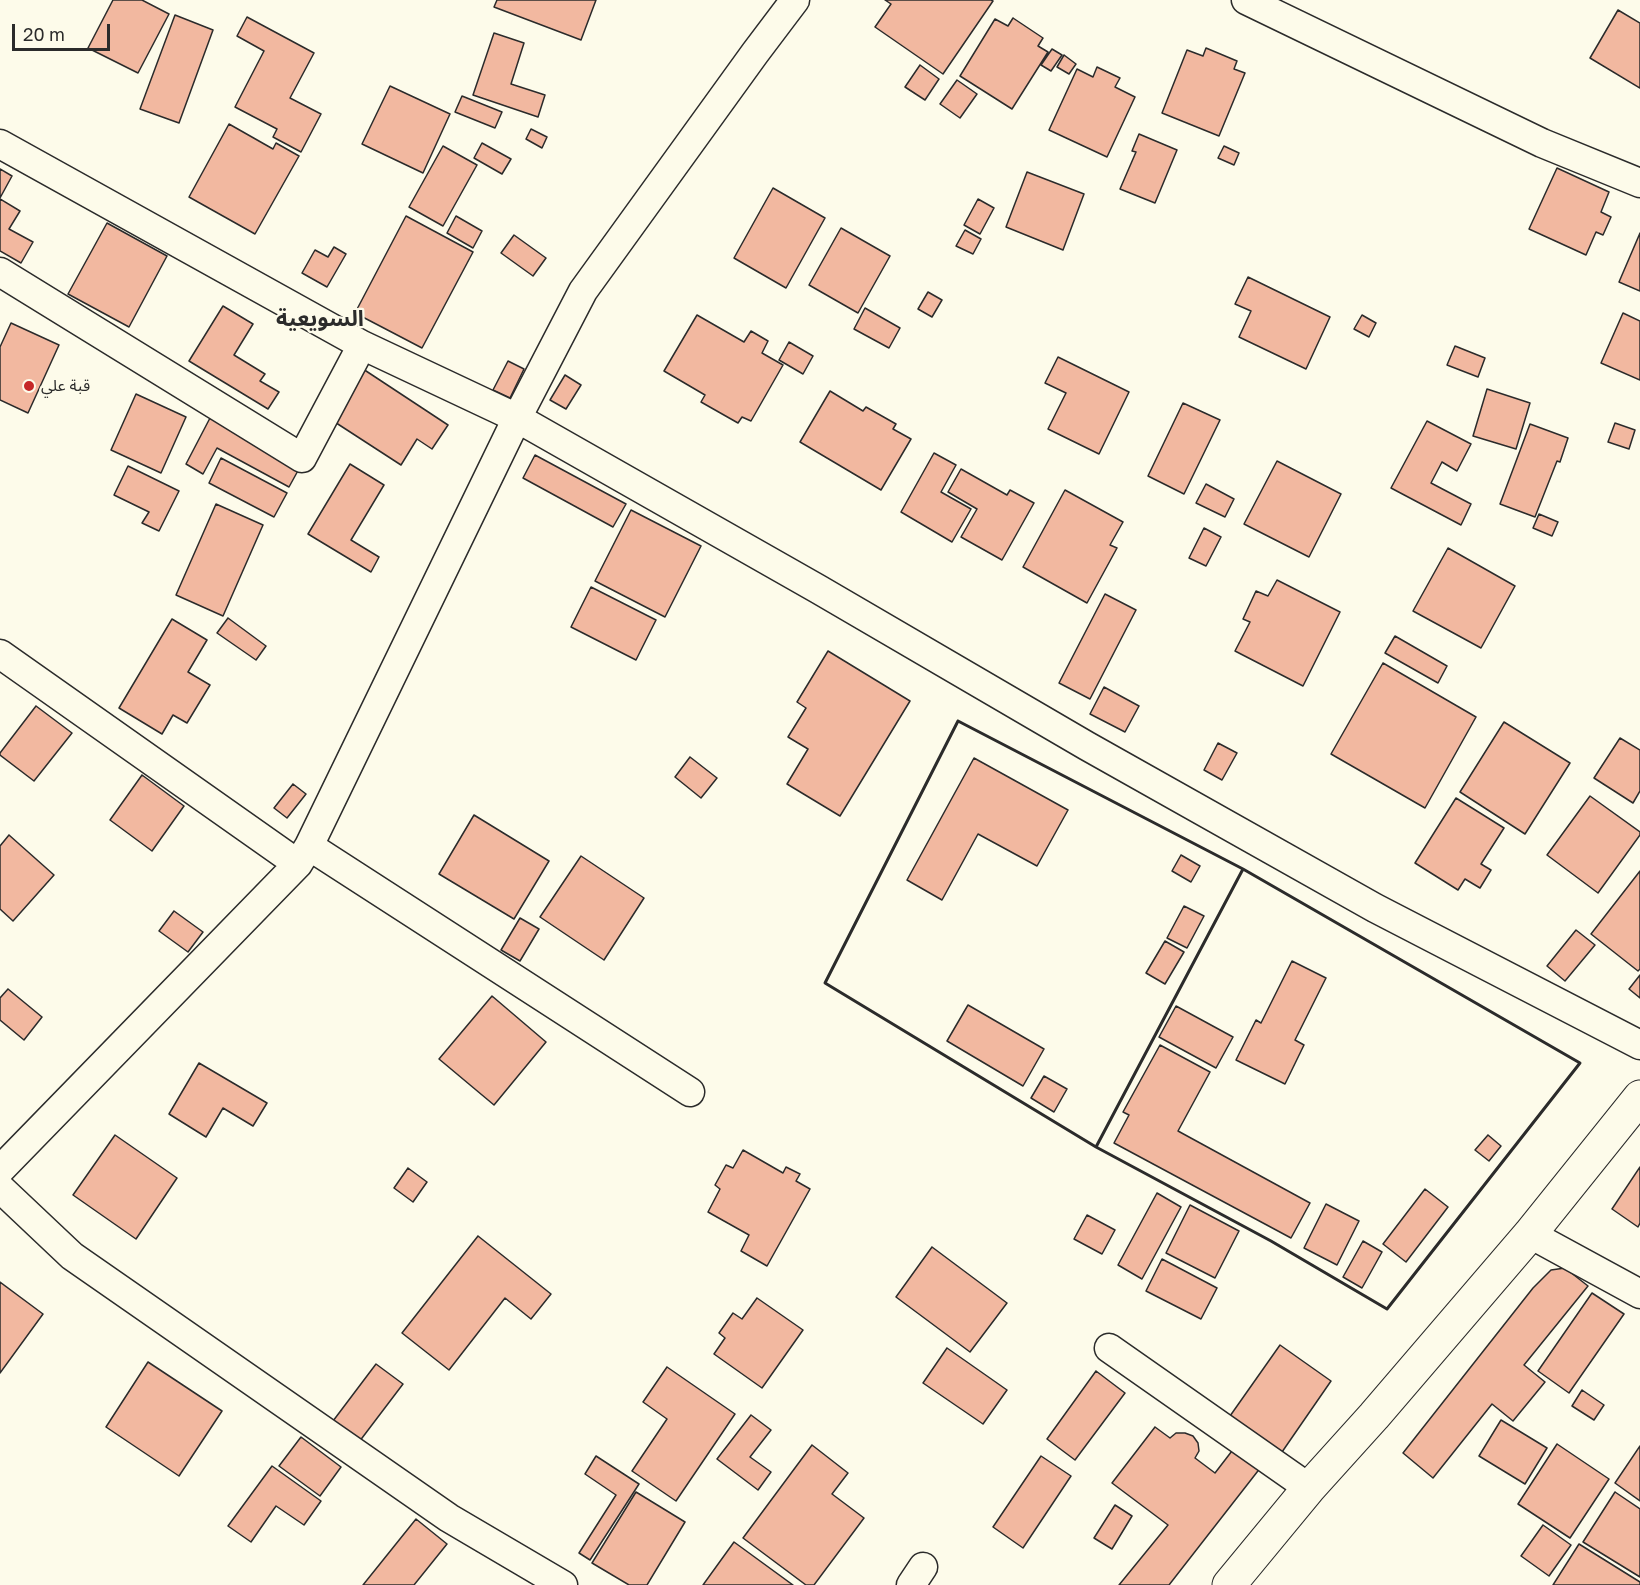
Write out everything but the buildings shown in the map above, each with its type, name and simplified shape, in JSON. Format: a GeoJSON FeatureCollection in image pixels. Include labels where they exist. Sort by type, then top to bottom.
{"type":"FeatureCollection","features":[{"type":"Feature","properties":{"kind":"highway"},"geometry":{"type":"LineString","coordinates":[[1229,1585],[1309,1488],[1530,1234],[1640,1097]]}},
{"type":"Feature","properties":{"kind":"street"},"geometry":{"type":"LineString","coordinates":[[0,1170],[303,855],[517,418],[583,291],[795,0]]}},
{"type":"Feature","properties":{"kind":"street"},"geometry":{"type":"LineString","coordinates":[[1246,0],[1542,143],[1640,183]]}},
{"type":"Feature","properties":{"kind":"street"},"geometry":{"type":"LineString","coordinates":[[0,144],[362,345],[517,418],[818,589],[1087,746],[1375,908],[1640,1045]]}},
{"type":"Feature","properties":{"kind":"street"},"geometry":{"type":"LineString","coordinates":[[0,272],[302,458],[362,345]]}},
{"type":"Feature","properties":{"kind":"street"},"geometry":{"type":"LineString","coordinates":[[0,654],[303,855],[690,1092]]}},
{"type":"Feature","properties":{"kind":"street"},"geometry":{"type":"LineString","coordinates":[[0,1188],[72,1256],[449,1518],[563,1585]]}},
{"type":"Feature","properties":{"kind":"street"},"geometry":{"type":"LineString","coordinates":[[1530,1234],[1640,1294]]}},
{"type":"Feature","properties":{"kind":"street"},"geometry":{"type":"LineString","coordinates":[[1109,1348],[1309,1488]]}},
{"type":"Feature","properties":{"kind":"wall"},"geometry":{"type":"LineString","coordinates":[[958,721],[1243,869],[1096,1147],[825,983],[958,721]]}},
{"type":"Feature","properties":{"kind":"wall"},"geometry":{"type":"LineString","coordinates":[[1243,869],[1580,1063],[1387,1309],[1271,1241],[1096,1147],[1243,869]]}},
{"type":"Feature","properties":{"kind":"place","name":"قبة علي"},"geometry":{"type":"Point","coordinates":[29,386]}},
{"type":"Feature","properties":{"kind":"district","name":"السويعية"},"geometry":{"type":"Point","coordinates":[320,319]}}]}
